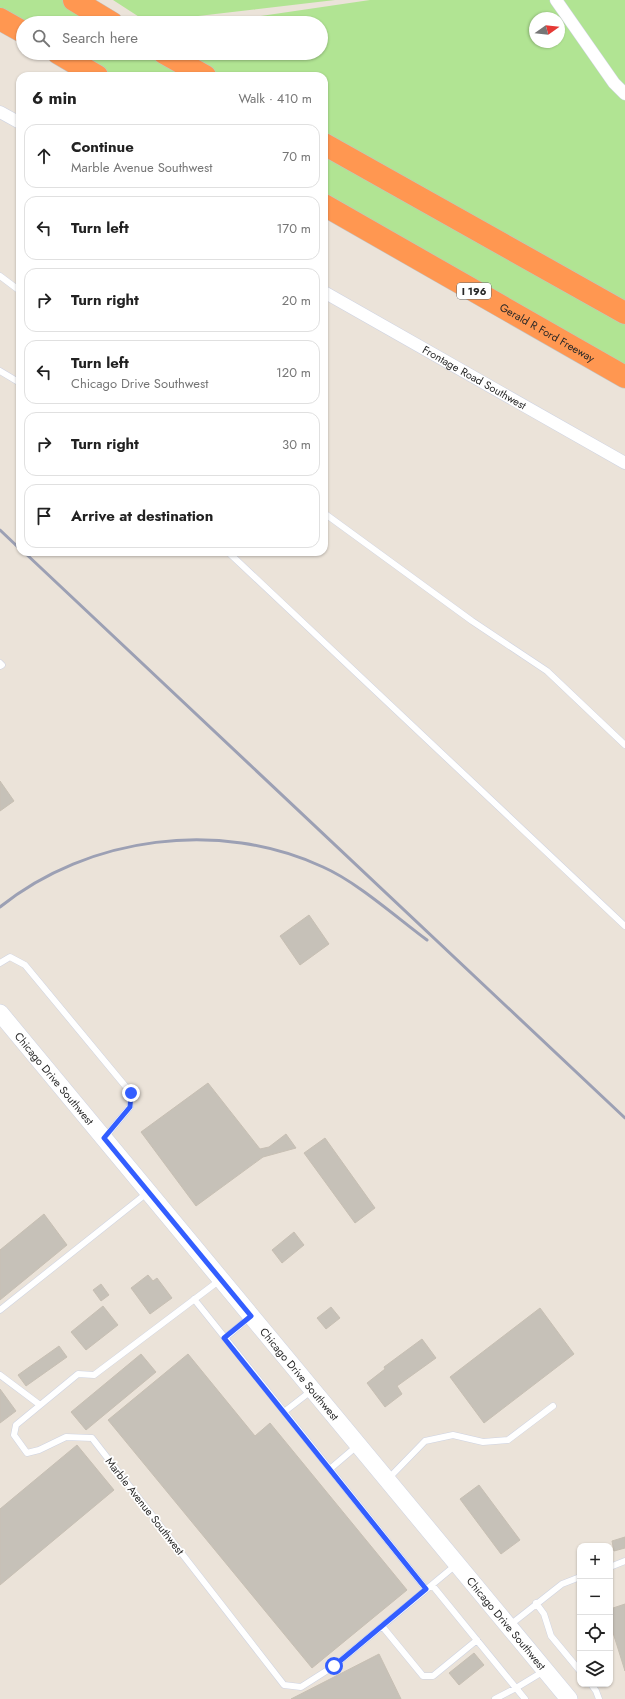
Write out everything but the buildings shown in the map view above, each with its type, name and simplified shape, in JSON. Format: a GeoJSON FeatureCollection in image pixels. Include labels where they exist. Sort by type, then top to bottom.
{"type":"FeatureCollection","features":[{"type":"Feature","properties":{"kind":"highway"},"geometry":{"type":"LineString","coordinates":[[74,0],[100,16]]}},
{"type":"Feature","properties":{"kind":"highway"},"geometry":{"type":"LineString","coordinates":[[0,19],[16,28]]}},
{"type":"Feature","properties":{"kind":"highway"},"geometry":{"type":"LineString","coordinates":[[70,60],[90,72]]}},
{"type":"Feature","properties":{"kind":"highway"},"geometry":{"type":"LineString","coordinates":[[176,60],[198,72]]}},
{"type":"Feature","properties":{"kind":"highway"},"geometry":{"type":"LineString","coordinates":[[328,146],[625,313]]}},
{"type":"Feature","properties":{"kind":"highway","name":"Gerald R Ford Freeway"},"geometry":{"type":"LineString","coordinates":[[328,207],[625,377]]}},
{"type":"Feature","properties":{"kind":"main road","name":"Chicago Drive Southwest"},"geometry":{"type":"LineString","coordinates":[[0,1013],[569,1699]]}},
{"type":"Feature","properties":{"kind":"street"},"geometry":{"type":"LineString","coordinates":[[556,0],[614,83],[625,94]]}},
{"type":"Feature","properties":{"kind":"street"},"geometry":{"type":"LineString","coordinates":[[0,112],[16,121]]}},
{"type":"Feature","properties":{"kind":"street","name":"Frontage Road Southwest"},"geometry":{"type":"LineString","coordinates":[[328,294],[625,463]]}},
{"type":"Feature","properties":{"kind":"lane"},"geometry":{"type":"LineString","coordinates":[[0,276],[16,288]]}},
{"type":"Feature","properties":{"kind":"lane"},"geometry":{"type":"LineString","coordinates":[[0,371],[16,381]]}},
{"type":"Feature","properties":{"kind":"lane"},"geometry":{"type":"LineString","coordinates":[[328,516],[472,621],[547,671],[625,745]]}},
{"type":"Feature","properties":{"kind":"lane"},"geometry":{"type":"LineString","coordinates":[[232,556],[625,926]]}},
{"type":"Feature","properties":{"kind":"lane"},"geometry":{"type":"LineString","coordinates":[[0,663],[2,665],[0,666]]}},
{"type":"Feature","properties":{"kind":"lane"},"geometry":{"type":"LineString","coordinates":[[0,964],[10,957],[25,965],[131,1093],[130,1107],[104,1138]]}},
{"type":"Feature","properties":{"kind":"lane"},"geometry":{"type":"LineString","coordinates":[[0,1310],[148,1192]]}},
{"type":"Feature","properties":{"kind":"lane","name":"Marble Avenue Southwest"},"geometry":{"type":"LineString","coordinates":[[221,1279],[94,1374],[78,1374],[16,1425],[14,1435],[27,1453],[40,1450],[66,1437],[92,1438],[284,1685],[301,1687],[334,1666],[457,1564]]}},
{"type":"Feature","properties":{"kind":"lane"},"geometry":{"type":"LineString","coordinates":[[194,1299],[426,1589]]}},
{"type":"Feature","properties":{"kind":"lane"},"geometry":{"type":"LineString","coordinates":[[224,1338],[251,1316]]}},
{"type":"Feature","properties":{"kind":"lane"},"geometry":{"type":"LineString","coordinates":[[0,1375],[40,1405]]}},
{"type":"Feature","properties":{"kind":"lane"},"geometry":{"type":"LineString","coordinates":[[284,1412],[313,1390]]}},
{"type":"Feature","properties":{"kind":"lane"},"geometry":{"type":"LineString","coordinates":[[387,1480],[425,1441],[453,1435],[483,1442],[508,1440],[553,1406]]}},
{"type":"Feature","properties":{"kind":"lane"},"geometry":{"type":"LineString","coordinates":[[330,1469],[358,1445]]}},
{"type":"Feature","properties":{"kind":"lane"},"geometry":{"type":"LineString","coordinates":[[613,1566],[625,1561]]}},
{"type":"Feature","properties":{"kind":"lane"},"geometry":{"type":"LineString","coordinates":[[509,1626],[536,1603],[562,1584],[577,1578]]}},
{"type":"Feature","properties":{"kind":"lane"},"geometry":{"type":"LineString","coordinates":[[432,1584],[525,1699]]}},
{"type":"Feature","properties":{"kind":"lane"},"geometry":{"type":"LineString","coordinates":[[536,1603],[544,1614],[551,1636],[577,1667]]}},
{"type":"Feature","properties":{"kind":"lane"},"geometry":{"type":"LineString","coordinates":[[382,1626],[423,1676],[434,1676],[477,1640]]}},
{"type":"Feature","properties":{"kind":"lane"},"geometry":{"type":"LineString","coordinates":[[495,1699],[546,1671]]}},
{"type":"Feature","properties":{"kind":"lane"},"geometry":{"type":"LineString","coordinates":[[593,1687],[599,1699]]}},
{"type":"Feature","properties":{"kind":"green space"},"geometry":{"type":"Polygon","coordinates":[[[0,0],[74,0],[100,16],[16,16],[16,22],[0,19],[0,0]]]}},
{"type":"Feature","properties":{"kind":"green space"},"geometry":{"type":"Polygon","coordinates":[[[113,0],[335,0],[198,16],[138,16],[113,0]]]}},
{"type":"Feature","properties":{"kind":"green space"},"geometry":{"type":"Polygon","coordinates":[[[370,0],[625,0],[625,377],[328,207],[328,72],[90,72],[70,60],[328,60],[328,16],[261,16],[370,0]]]}},
{"type":"Feature","properties":{"kind":"railway"},"geometry":{"type":"LineString","coordinates":[[0,530],[16,545]]}},
{"type":"Feature","properties":{"kind":"railway"},"geometry":{"type":"LineString","coordinates":[[28,556],[625,1118]]}},
{"type":"Feature","properties":{"kind":"railway"},"geometry":{"type":"LineString","coordinates":[[0,907],[35,883],[73,864],[114,850],[156,842],[199,840],[241,843],[283,852],[323,867],[376,900],[427,940]]}},
{"type":"Feature","properties":{"kind":"route"},"geometry":{"type":"LineString","coordinates":[[131,1093],[130,1107],[104,1138],[251,1316],[224,1338],[426,1589],[334,1666]]}}]}
